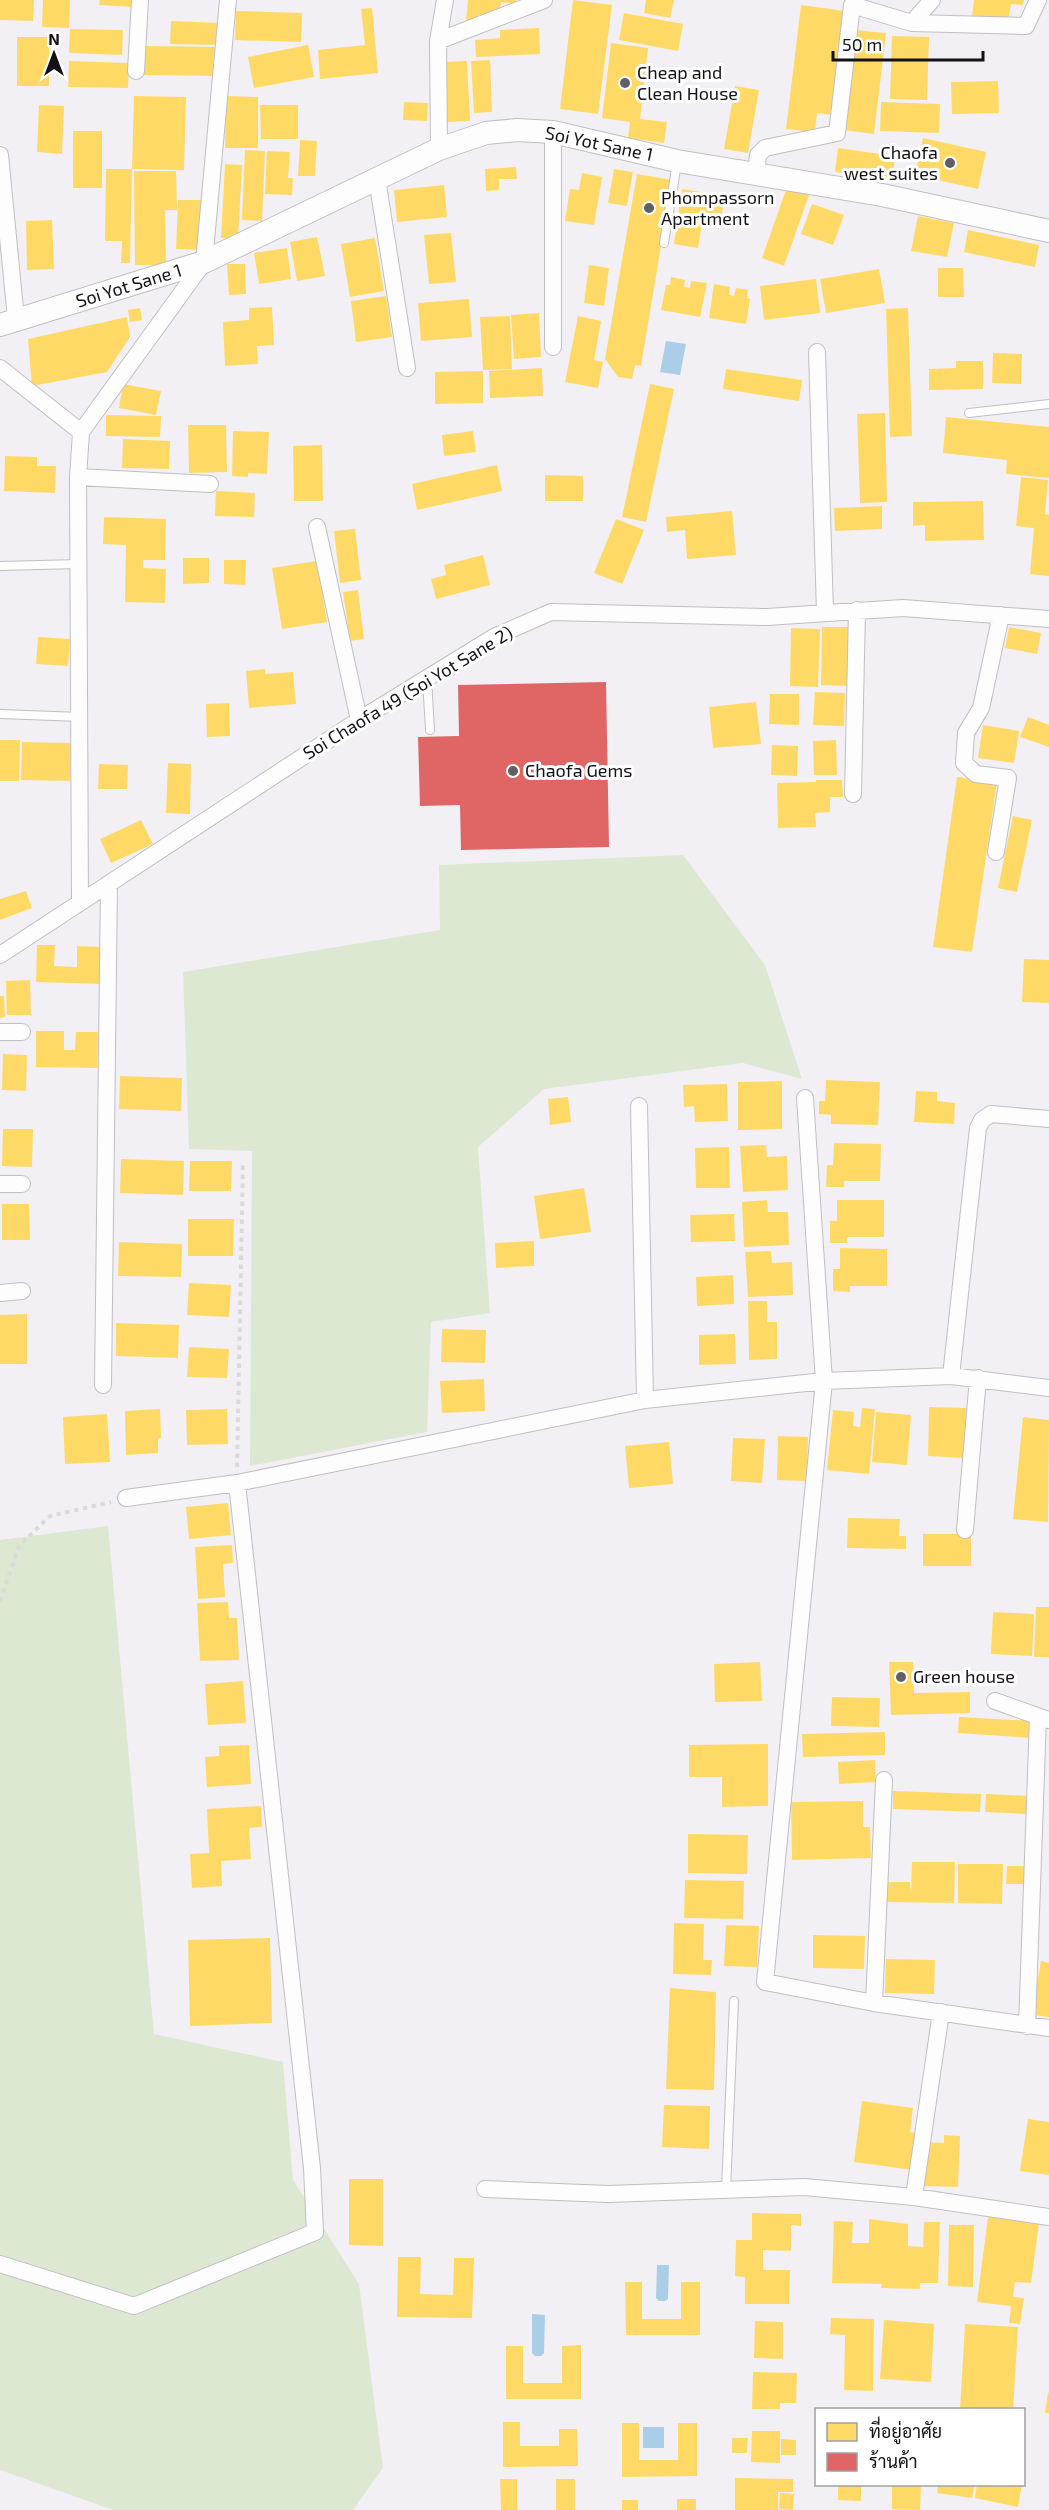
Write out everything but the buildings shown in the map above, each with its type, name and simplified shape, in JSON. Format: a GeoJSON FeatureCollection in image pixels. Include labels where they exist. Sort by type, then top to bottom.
{"type":"FeatureCollection","features":[{"type":"Feature","properties":{"kind":"street"},"geometry":{"type":"LineString","coordinates":[[136,71],[140,0]]}},
{"type":"Feature","properties":{"kind":"street"},"geometry":{"type":"LineString","coordinates":[[80,901],[81,717],[78,477],[81,432],[204,262],[228,0]]}},
{"type":"Feature","properties":{"kind":"street"},"geometry":{"type":"LineString","coordinates":[[439,149],[438,41],[445,0]]}},
{"type":"Feature","properties":{"kind":"street"},"geometry":{"type":"LineString","coordinates":[[912,23],[932,0]]}},
{"type":"Feature","properties":{"kind":"street"},"geometry":{"type":"LineString","coordinates":[[756,174],[758,155],[765,148],[837,133],[852,5],[912,23],[1026,27],[1038,0]]}},
{"type":"Feature","properties":{"kind":"street"},"geometry":{"type":"LineString","coordinates":[[438,41],[535,2]]}},
{"type":"Feature","properties":{"kind":"street","name":"Soi Yot Sane 1"},"geometry":{"type":"LineString","coordinates":[[8,322],[127,288],[204,262],[439,149],[486,132],[517,130],[553,132],[677,161],[882,195],[1049,231]]}},
{"type":"Feature","properties":{"kind":"street"},"geometry":{"type":"LineString","coordinates":[[553,132],[553,347]]}},
{"type":"Feature","properties":{"kind":"street"},"geometry":{"type":"LineString","coordinates":[[0,155],[8,322]]}},
{"type":"Feature","properties":{"kind":"street"},"geometry":{"type":"LineString","coordinates":[[377,179],[407,368]]}},
{"type":"Feature","properties":{"kind":"street"},"geometry":{"type":"LineString","coordinates":[[817,352],[825,612]]}},
{"type":"Feature","properties":{"kind":"street"},"geometry":{"type":"LineString","coordinates":[[0,368],[81,432]]}},
{"type":"Feature","properties":{"kind":"street"},"geometry":{"type":"LineString","coordinates":[[78,477],[210,484]]}},
{"type":"Feature","properties":{"kind":"street"},"geometry":{"type":"LineString","coordinates":[[317,527],[359,720]]}},
{"type":"Feature","properties":{"kind":"street","name":"Soi Chaofa 49 (Soi Yot Sane 2)"},"geometry":{"type":"LineString","coordinates":[[0,955],[359,720],[494,638],[551,612],[767,617],[857,609],[903,608],[1049,619]]}},
{"type":"Feature","properties":{"kind":"street"},"geometry":{"type":"LineString","coordinates":[[853,794],[857,609]]}},
{"type":"Feature","properties":{"kind":"street"},"geometry":{"type":"LineString","coordinates":[[996,852],[1008,778],[976,774],[964,763],[966,733],[981,708],[1001,615]]}},
{"type":"Feature","properties":{"kind":"street"},"geometry":{"type":"LineString","coordinates":[[103,1385],[109,884]]}},
{"type":"Feature","properties":{"kind":"street"},"geometry":{"type":"LineString","coordinates":[[0,1032],[22,1032]]}},
{"type":"Feature","properties":{"kind":"street"},"geometry":{"type":"LineString","coordinates":[[805,1098],[824,1381],[765,1982],[874,2003],[1049,2028]]}},
{"type":"Feature","properties":{"kind":"street"},"geometry":{"type":"LineString","coordinates":[[639,1106],[645,1400]]}},
{"type":"Feature","properties":{"kind":"street"},"geometry":{"type":"LineString","coordinates":[[951,1376],[978,1128],[982,1120],[991,1114],[1049,1119]]}},
{"type":"Feature","properties":{"kind":"street"},"geometry":{"type":"LineString","coordinates":[[0,1184],[22,1184]]}},
{"type":"Feature","properties":{"kind":"street"},"geometry":{"type":"LineString","coordinates":[[0,1293],[22,1291]]}},
{"type":"Feature","properties":{"kind":"street"},"geometry":{"type":"LineString","coordinates":[[126,1498],[237,1483],[645,1400],[824,1381],[951,1376],[1049,1388]]}},
{"type":"Feature","properties":{"kind":"street"},"geometry":{"type":"LineString","coordinates":[[965,1530],[978,1378]]}},
{"type":"Feature","properties":{"kind":"street"},"geometry":{"type":"LineString","coordinates":[[0,2264],[134,2306],[315,2232],[310,2157],[237,1483]]}},
{"type":"Feature","properties":{"kind":"street"},"geometry":{"type":"LineString","coordinates":[[995,1701],[1043,1719],[1027,2026]]}},
{"type":"Feature","properties":{"kind":"street"},"geometry":{"type":"LineString","coordinates":[[874,2003],[884,1780]]}},
{"type":"Feature","properties":{"kind":"street"},"geometry":{"type":"LineString","coordinates":[[914,2197],[941,2012]]}},
{"type":"Feature","properties":{"kind":"street"},"geometry":{"type":"LineString","coordinates":[[485,2189],[608,2194],[804,2187],[914,2197],[1049,2217]]}},
{"type":"Feature","properties":{"kind":"lane"},"geometry":{"type":"LineString","coordinates":[[664,243],[677,161]]}},
{"type":"Feature","properties":{"kind":"lane"},"geometry":{"type":"LineString","coordinates":[[969,413],[1049,404]]}},
{"type":"Feature","properties":{"kind":"lane"},"geometry":{"type":"LineString","coordinates":[[0,566],[79,564]]}},
{"type":"Feature","properties":{"kind":"lane"},"geometry":{"type":"LineString","coordinates":[[428,679],[430,730]]}},
{"type":"Feature","properties":{"kind":"lane"},"geometry":{"type":"LineString","coordinates":[[0,714],[81,717]]}},
{"type":"Feature","properties":{"kind":"lane"},"geometry":{"type":"LineString","coordinates":[[726,2190],[734,2001]]}},
{"type":"Feature","properties":{"kind":"path"},"geometry":{"type":"LineString","coordinates":[[237,1483],[243,1163]]}},
{"type":"Feature","properties":{"kind":"path"},"geometry":{"type":"LineString","coordinates":[[0,1601],[19,1546],[50,1516],[126,1498]]}},
{"type":"Feature","properties":{"kind":"green space"},"geometry":{"type":"Polygon","coordinates":[[[683,855],[765,965],[802,1079],[743,1063],[544,1089],[478,1147],[490,1313],[431,1322],[427,1432],[250,1466],[252,1151],[189,1149],[183,972],[440,930],[439,865],[683,855]]]}},
{"type":"Feature","properties":{"kind":"green space"},"geometry":{"type":"Polygon","coordinates":[[[108,1526],[154,2034],[283,2062],[293,2180],[359,2284],[383,2468],[353,2510],[113,2510],[0,2470],[0,1540],[108,1526]]]}},
{"type":"Feature","properties":{"kind":"water"},"geometry":{"type":"Polygon","coordinates":[[[666,341],[686,344],[680,375],[660,372],[666,341]]]}},
{"type":"Feature","properties":{"kind":"water"},"geometry":{"type":"Polygon","coordinates":[[[657,2265],[669,2265],[668,2299],[665,2301],[659,2301],[656,2298],[657,2265]]]}},
{"type":"Feature","properties":{"kind":"water"},"geometry":{"type":"Polygon","coordinates":[[[532,2314],[545,2315],[544,2353],[541,2356],[535,2356],[532,2353],[532,2314]]]}},
{"type":"Feature","properties":{"kind":"water"},"geometry":{"type":"Polygon","coordinates":[[[643,2427],[664,2427],[664,2448],[643,2448],[643,2427]]]}},
{"type":"Feature","properties":{"kind":"place","name":"Cheap and Clean House"},"geometry":{"type":"Point","coordinates":[625,83]}},
{"type":"Feature","properties":{"kind":"place","name":"Chaofa west suites"},"geometry":{"type":"Point","coordinates":[950,163]}},
{"type":"Feature","properties":{"kind":"place","name":"Phompassorn Apartment"},"geometry":{"type":"Point","coordinates":[649,208]}},
{"type":"Feature","properties":{"kind":"place","name":"Chaofa Gems"},"geometry":{"type":"Point","coordinates":[513,771]}},
{"type":"Feature","properties":{"kind":"place","name":"Green house"},"geometry":{"type":"Point","coordinates":[901,1677]}}]}
